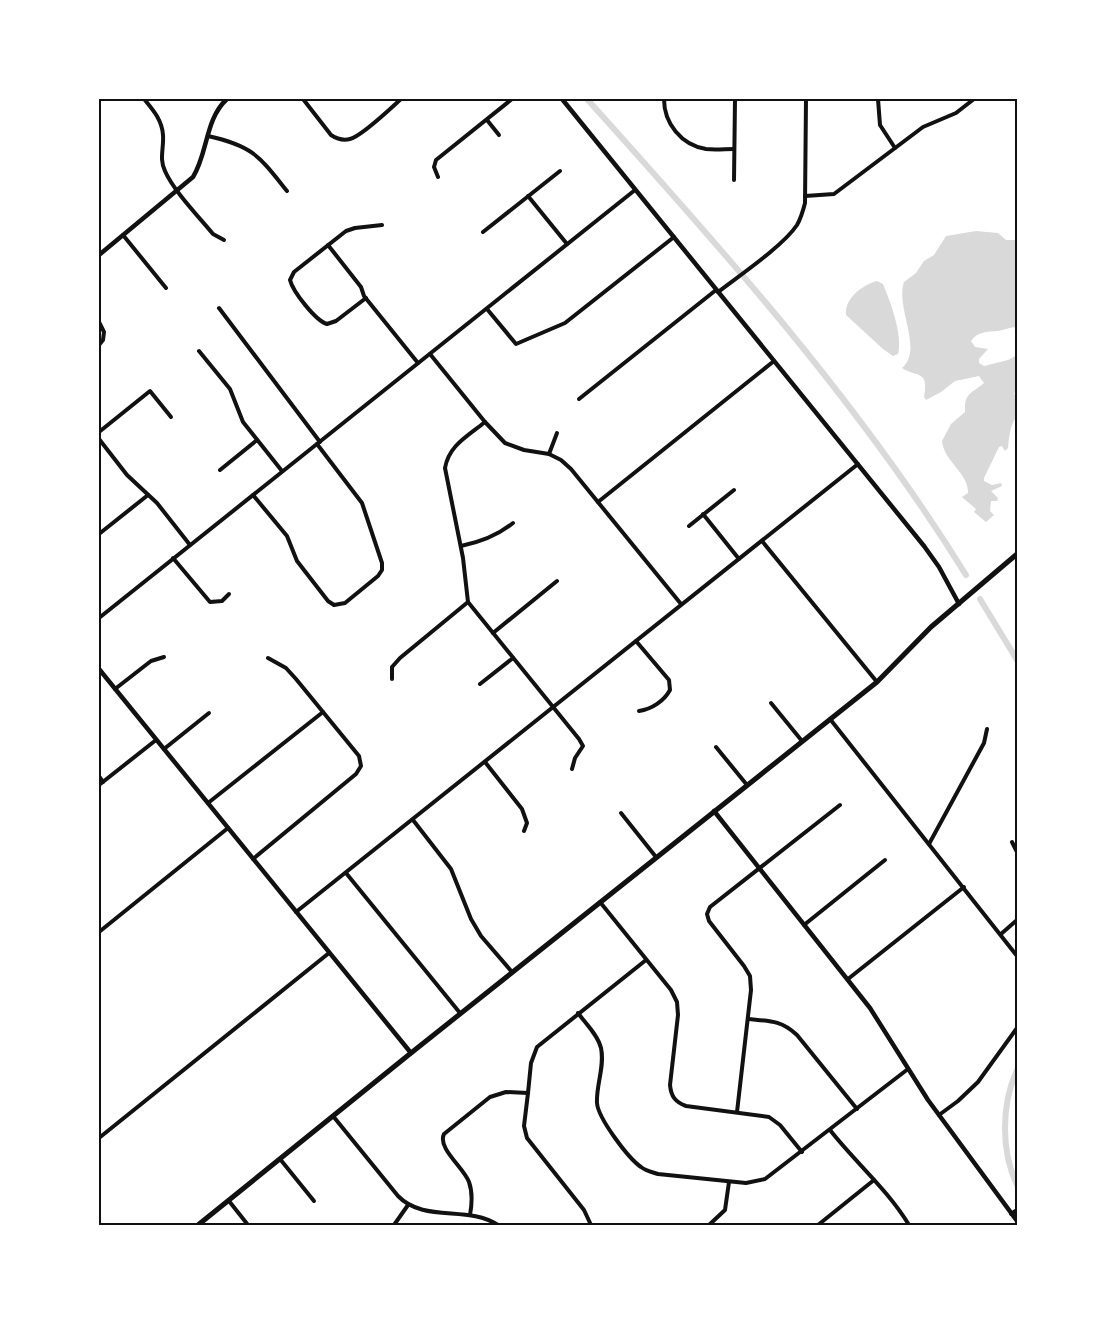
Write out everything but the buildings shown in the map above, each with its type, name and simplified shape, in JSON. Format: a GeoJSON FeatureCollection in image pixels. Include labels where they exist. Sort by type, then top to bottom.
{"type":"FeatureCollection","features":[{"type":"Feature","properties":{"kind":"main road"},"geometry":{"type":"LineString","coordinates":[[198,1225],[460,1013],[877,682],[931,627],[1017,554]]}},
{"type":"Feature","properties":{"kind":"street"},"geometry":{"type":"LineString","coordinates":[[144,99],[162,125],[162,163],[166,173],[213,234],[224,240]]}},
{"type":"Feature","properties":{"kind":"street"},"geometry":{"type":"LineString","coordinates":[[99,255],[194,177],[217,111],[227,99]]}},
{"type":"Feature","properties":{"kind":"street"},"geometry":{"type":"LineString","coordinates":[[303,99],[331,135],[344,140],[356,136],[401,99]]}},
{"type":"Feature","properties":{"kind":"street"},"geometry":{"type":"LineString","coordinates":[[438,177],[434,167],[436,160],[512,99]]}},
{"type":"Feature","properties":{"kind":"street"},"geometry":{"type":"LineString","coordinates":[[562,99],[932,556],[959,604]]}},
{"type":"Feature","properties":{"kind":"street"},"geometry":{"type":"LineString","coordinates":[[664,99],[666,117],[681,137],[706,149],[734,149]]}},
{"type":"Feature","properties":{"kind":"street"},"geometry":{"type":"LineString","coordinates":[[734,180],[735,99]]}},
{"type":"Feature","properties":{"kind":"street"},"geometry":{"type":"LineString","coordinates":[[579,399],[748,269],[792,232],[802,214],[805,196],[806,99]]}},
{"type":"Feature","properties":{"kind":"street"},"geometry":{"type":"LineString","coordinates":[[878,99],[880,125],[895,148]]}},
{"type":"Feature","properties":{"kind":"street"},"geometry":{"type":"LineString","coordinates":[[805,196],[834,194],[923,127],[956,113],[974,99]]}},
{"type":"Feature","properties":{"kind":"street"},"geometry":{"type":"LineString","coordinates":[[487,120],[499,135]]}},
{"type":"Feature","properties":{"kind":"street"},"geometry":{"type":"LineString","coordinates":[[208,136],[245,147],[261,160],[287,191]]}},
{"type":"Feature","properties":{"kind":"street"},"geometry":{"type":"LineString","coordinates":[[483,232],[560,171]]}},
{"type":"Feature","properties":{"kind":"street"},"geometry":{"type":"LineString","coordinates":[[99,618],[635,190]]}},
{"type":"Feature","properties":{"kind":"street"},"geometry":{"type":"LineString","coordinates":[[528,196],[567,244]]}},
{"type":"Feature","properties":{"kind":"street"},"geometry":{"type":"LineString","coordinates":[[366,298],[336,321],[327,324],[319,321],[293,289],[290,280],[294,272],[346,231],[382,225]]}},
{"type":"Feature","properties":{"kind":"street"},"geometry":{"type":"LineString","coordinates":[[123,235],[166,288]]}},
{"type":"Feature","properties":{"kind":"street"},"geometry":{"type":"LineString","coordinates":[[487,309],[516,344],[566,324],[674,237]]}},
{"type":"Feature","properties":{"kind":"street"},"geometry":{"type":"LineString","coordinates":[[328,245],[361,287],[366,298],[418,363]]}},
{"type":"Feature","properties":{"kind":"street"},"geometry":{"type":"LineString","coordinates":[[219,308],[362,503],[382,563],[382,570],[378,576],[345,603],[334,605],[328,601],[297,561],[287,536],[253,495]]}},
{"type":"Feature","properties":{"kind":"street"},"geometry":{"type":"LineString","coordinates":[[99,322],[104,336],[99,345]]}},
{"type":"Feature","properties":{"kind":"street"},"geometry":{"type":"LineString","coordinates":[[199,351],[230,389],[243,422],[282,471]]}},
{"type":"Feature","properties":{"kind":"street"},"geometry":{"type":"LineString","coordinates":[[430,354],[505,443],[524,450],[549,454],[561,460],[571,469],[681,604]]}},
{"type":"Feature","properties":{"kind":"street"},"geometry":{"type":"LineString","coordinates":[[598,502],[774,361]]}},
{"type":"Feature","properties":{"kind":"street"},"geometry":{"type":"LineString","coordinates":[[99,432],[150,391],[171,417]]}},
{"type":"Feature","properties":{"kind":"street"},"geometry":{"type":"LineString","coordinates":[[485,422],[455,445],[447,455],[446,462],[446,478],[461,546],[468,602],[583,746],[572,768]]}},
{"type":"Feature","properties":{"kind":"street"},"geometry":{"type":"LineString","coordinates":[[549,454],[557,433]]}},
{"type":"Feature","properties":{"kind":"street"},"geometry":{"type":"LineString","coordinates":[[99,439],[190,545]]}},
{"type":"Feature","properties":{"kind":"street"},"geometry":{"type":"LineString","coordinates":[[220,470],[257,440]]}},
{"type":"Feature","properties":{"kind":"street"},"geometry":{"type":"LineString","coordinates":[[296,912],[858,464]]}},
{"type":"Feature","properties":{"kind":"street"},"geometry":{"type":"LineString","coordinates":[[689,526],[734,490]]}},
{"type":"Feature","properties":{"kind":"street"},"geometry":{"type":"LineString","coordinates":[[99,534],[148,495]]}},
{"type":"Feature","properties":{"kind":"street"},"geometry":{"type":"LineString","coordinates":[[703,514],[738,559]]}},
{"type":"Feature","properties":{"kind":"street"},"geometry":{"type":"LineString","coordinates":[[461,546],[483,541],[513,523]]}},
{"type":"Feature","properties":{"kind":"street"},"geometry":{"type":"LineString","coordinates":[[762,541],[877,682]]}},
{"type":"Feature","properties":{"kind":"street"},"geometry":{"type":"LineString","coordinates":[[173,558],[210,602],[222,601],[229,594]]}},
{"type":"Feature","properties":{"kind":"street"},"geometry":{"type":"LineString","coordinates":[[493,633],[557,581]]}},
{"type":"Feature","properties":{"kind":"street"},"geometry":{"type":"LineString","coordinates":[[392,679],[392,667],[400,658],[468,602]]}},
{"type":"Feature","properties":{"kind":"street"},"geometry":{"type":"LineString","coordinates":[[636,641],[669,680],[670,690],[653,706],[639,711]]}},
{"type":"Feature","properties":{"kind":"street"},"geometry":{"type":"LineString","coordinates":[[115,689],[151,661],[164,657]]}},
{"type":"Feature","properties":{"kind":"street"},"geometry":{"type":"LineString","coordinates":[[253,859],[356,774],[361,766],[359,756],[286,668],[268,658]]}},
{"type":"Feature","properties":{"kind":"street"},"geometry":{"type":"LineString","coordinates":[[480,684],[513,658]]}},
{"type":"Feature","properties":{"kind":"street"},"geometry":{"type":"LineString","coordinates":[[99,669],[411,1053]]}},
{"type":"Feature","properties":{"kind":"street"},"geometry":{"type":"LineString","coordinates":[[771,703],[802,741]]}},
{"type":"Feature","properties":{"kind":"street"},"geometry":{"type":"LineString","coordinates":[[208,803],[323,712]]}},
{"type":"Feature","properties":{"kind":"street"},"geometry":{"type":"LineString","coordinates":[[164,749],[208,713]]}},
{"type":"Feature","properties":{"kind":"street"},"geometry":{"type":"LineString","coordinates":[[830,719],[1017,956]]}},
{"type":"Feature","properties":{"kind":"street"},"geometry":{"type":"LineString","coordinates":[[929,844],[984,743],[987,729]]}},
{"type":"Feature","properties":{"kind":"street"},"geometry":{"type":"LineString","coordinates":[[99,776],[101,783],[156,740]]}},
{"type":"Feature","properties":{"kind":"street"},"geometry":{"type":"LineString","coordinates":[[716,747],[747,785]]}},
{"type":"Feature","properties":{"kind":"street"},"geometry":{"type":"LineString","coordinates":[[485,762],[522,809],[527,823],[524,831]]}},
{"type":"Feature","properties":{"kind":"street"},"geometry":{"type":"LineString","coordinates":[[737,1112],[751,990],[750,976],[709,921],[707,914],[710,907],[840,805]]}},
{"type":"Feature","properties":{"kind":"street"},"geometry":{"type":"LineString","coordinates":[[714,811],[870,1008],[939,1115],[1017,1221]]}},
{"type":"Feature","properties":{"kind":"street"},"geometry":{"type":"LineString","coordinates":[[621,813],[656,857]]}},
{"type":"Feature","properties":{"kind":"street"},"geometry":{"type":"LineString","coordinates":[[412,820],[451,869],[471,919],[481,936],[512,972]]}},
{"type":"Feature","properties":{"kind":"street"},"geometry":{"type":"LineString","coordinates":[[99,932],[228,828]]}},
{"type":"Feature","properties":{"kind":"street"},"geometry":{"type":"LineString","coordinates":[[1012,842],[1017,852]]}},
{"type":"Feature","properties":{"kind":"street"},"geometry":{"type":"LineString","coordinates":[[804,925],[885,860]]}},
{"type":"Feature","properties":{"kind":"street"},"geometry":{"type":"LineString","coordinates":[[346,873],[460,1013]]}},
{"type":"Feature","properties":{"kind":"street"},"geometry":{"type":"LineString","coordinates":[[848,979],[963,886]]}},
{"type":"Feature","properties":{"kind":"street"},"geometry":{"type":"LineString","coordinates":[[600,902],[671,990],[677,1002],[678,1015],[670,1085],[672,1096],[680,1104],[686,1106],[765,1115],[775,1120],[802,1152]]}},
{"type":"Feature","properties":{"kind":"street"},"geometry":{"type":"LineString","coordinates":[[1001,934],[1017,920]]}},
{"type":"Feature","properties":{"kind":"street"},"geometry":{"type":"LineString","coordinates":[[99,1138],[329,953]]}},
{"type":"Feature","properties":{"kind":"street"},"geometry":{"type":"LineString","coordinates":[[591,1225],[584,1210],[527,1138],[524,1126],[531,1063],[537,1047],[646,960]]}},
{"type":"Feature","properties":{"kind":"street"},"geometry":{"type":"LineString","coordinates":[[578,1013],[602,1049],[597,1099],[601,1118],[636,1162],[652,1173],[746,1183],[765,1179],[908,1069]]}},
{"type":"Feature","properties":{"kind":"street"},"geometry":{"type":"LineString","coordinates":[[748,1019],[774,1021],[787,1025],[857,1109]]}},
{"type":"Feature","properties":{"kind":"street"},"geometry":{"type":"LineString","coordinates":[[939,1115],[978,1082],[1017,1028]]}},
{"type":"Feature","properties":{"kind":"street"},"geometry":{"type":"LineString","coordinates":[[470,1215],[472,1203],[470,1184],[442,1145],[442,1137],[490,1098],[506,1092],[528,1093]]}},
{"type":"Feature","properties":{"kind":"street"},"geometry":{"type":"LineString","coordinates":[[333,1116],[398,1196],[408,1205],[425,1210],[470,1215],[488,1219],[498,1225]]}},
{"type":"Feature","properties":{"kind":"street"},"geometry":{"type":"LineString","coordinates":[[830,1130],[874,1180],[909,1225]]}},
{"type":"Feature","properties":{"kind":"street"},"geometry":{"type":"LineString","coordinates":[[280,1159],[314,1201]]}},
{"type":"Feature","properties":{"kind":"street"},"geometry":{"type":"LineString","coordinates":[[818,1225],[874,1180]]}},
{"type":"Feature","properties":{"kind":"street"},"geometry":{"type":"LineString","coordinates":[[709,1225],[725,1210],[729,1182]]}},
{"type":"Feature","properties":{"kind":"street"},"geometry":{"type":"LineString","coordinates":[[229,1201],[249,1225]]}},
{"type":"Feature","properties":{"kind":"street"},"geometry":{"type":"LineString","coordinates":[[394,1225],[408,1205]]}},
{"type":"Feature","properties":{"kind":"street"},"geometry":{"type":"LineString","coordinates":[[1011,1214],[1017,1210]]}},
{"type":"Feature","properties":{"kind":"shaded area"},"geometry":{"type":"Polygon","coordinates":[[[976,231],[998,233],[1006,240],[1017,240],[1017,327],[983,333],[971,341],[975,347],[988,349],[979,359],[979,363],[984,366],[1008,360],[1017,355],[1014,394],[1017,396],[1017,416],[1011,427],[1008,448],[1005,451],[1002,446],[999,447],[984,478],[984,481],[992,485],[1001,483],[1002,486],[991,491],[998,498],[997,501],[991,501],[990,511],[994,515],[986,522],[962,497],[968,493],[965,479],[947,455],[942,441],[951,424],[965,412],[967,397],[984,383],[979,376],[955,381],[926,400],[923,378],[902,368],[908,360],[910,350],[903,304],[904,282],[916,273],[924,261],[934,255],[946,236],[976,231]]]}},
{"type":"Feature","properties":{"kind":"shaded area"},"geometry":{"type":"Polygon","coordinates":[[[877,281],[883,284],[899,337],[898,354],[893,356],[846,315],[851,298],[866,286],[877,281]]]}},
{"type":"Feature","properties":{"kind":"waterway"},"geometry":{"type":"LineString","coordinates":[[587,99],[738,270],[835,388],[925,511],[966,575]]}},
{"type":"Feature","properties":{"kind":"waterway"},"geometry":{"type":"LineString","coordinates":[[980,599],[1017,660]]}},
{"type":"Feature","properties":{"kind":"waterway"},"geometry":{"type":"LineString","coordinates":[[1017,1070],[1008,1098],[1005,1128],[1008,1158],[1017,1185]]}}]}
